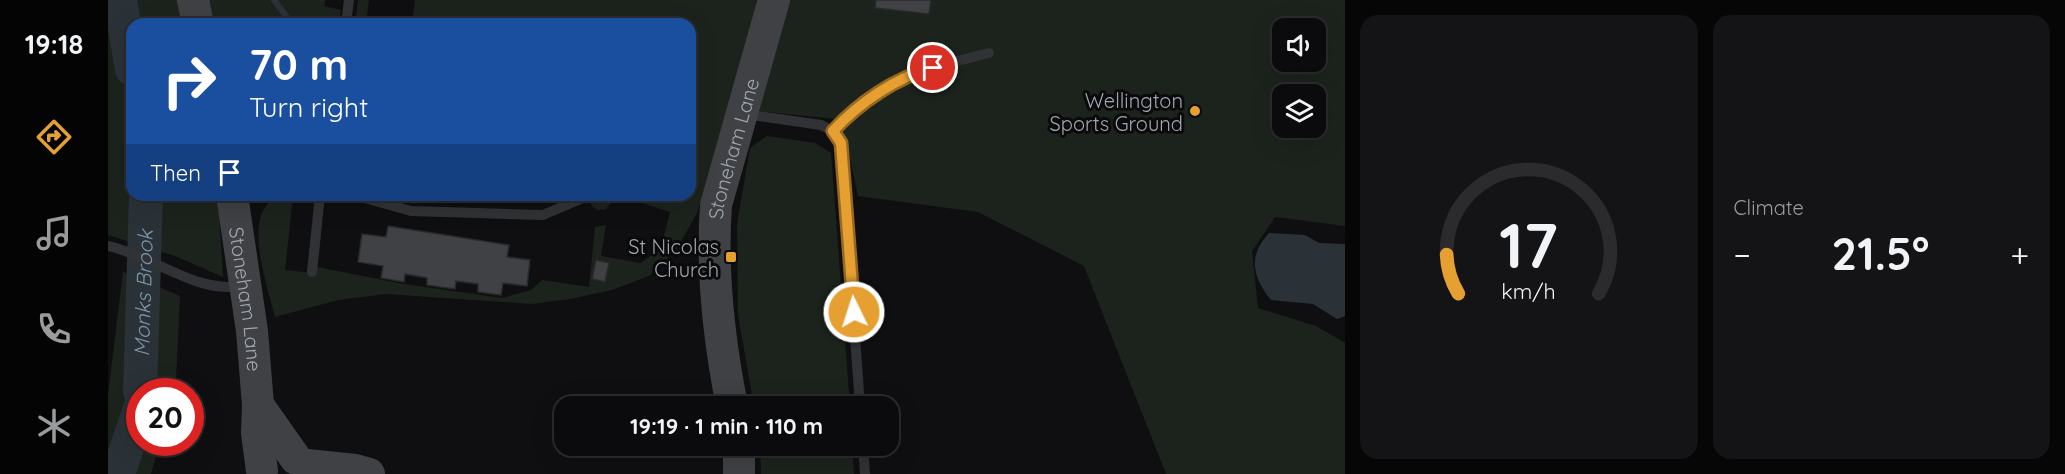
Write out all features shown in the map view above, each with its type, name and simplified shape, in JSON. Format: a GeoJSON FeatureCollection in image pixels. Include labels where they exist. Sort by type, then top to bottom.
{"type":"FeatureCollection","features":[{"type":"Feature","properties":{"kind":"street"},"geometry":{"type":"LineString","coordinates":[[193,0],[197,18]]}},
{"type":"Feature","properties":{"kind":"street","name":"Stoneham Lane"},"geometry":{"type":"LineString","coordinates":[[730,396],[720,335],[714,227],[716,205],[774,0]]}},
{"type":"Feature","properties":{"kind":"street","name":"Stoneham Lane"},"geometry":{"type":"LineString","coordinates":[[233,201],[246,286],[258,405],[257,433],[261,472]]}},
{"type":"Feature","properties":{"kind":"street","name":"Stoneham Lane"},"geometry":{"type":"LineString","coordinates":[[258,405],[306,466]]}},
{"type":"Feature","properties":{"kind":"street"},"geometry":{"type":"LineString","coordinates":[[738,456],[739,474]]}},
{"type":"Feature","properties":{"kind":"street"},"geometry":{"type":"LineString","coordinates":[[261,472],[277,460],[306,466],[355,470],[369,474]]}},
{"type":"Feature","properties":{"kind":"lane"},"geometry":{"type":"LineString","coordinates":[[347,18],[349,0]]}},
{"type":"Feature","properties":{"kind":"lane"},"geometry":{"type":"LineString","coordinates":[[833,131],[848,115],[910,74],[989,53]]}},
{"type":"Feature","properties":{"kind":"lane"},"geometry":{"type":"LineString","coordinates":[[741,113],[821,125],[833,131],[841,143],[859,396]]}},
{"type":"Feature","properties":{"kind":"lane"},"geometry":{"type":"LineString","coordinates":[[312,272],[319,201]]}},
{"type":"Feature","properties":{"kind":"lane"},"geometry":{"type":"LineString","coordinates":[[375,201],[411,211],[543,214],[575,201]]}},
{"type":"Feature","properties":{"kind":"lane"},"geometry":{"type":"LineString","coordinates":[[108,246],[173,270],[207,286],[226,289],[246,286]]}},
{"type":"Feature","properties":{"kind":"lane"},"geometry":{"type":"LineString","coordinates":[[864,456],[865,474]]}},
{"type":"Feature","properties":{"kind":"shaded area"},"geometry":{"type":"Polygon","coordinates":[[[108,0],[185,0],[187,18],[126,18],[126,201],[218,201],[223,277],[175,256],[108,235],[108,0]]]}},
{"type":"Feature","properties":{"kind":"shaded area"},"geometry":{"type":"Polygon","coordinates":[[[205,0],[325,0],[324,6],[341,10],[340,18],[209,18],[205,0]]]}},
{"type":"Feature","properties":{"kind":"shaded area"},"geometry":{"type":"Polygon","coordinates":[[[358,0],[369,0],[367,18],[356,18],[358,0]]]}},
{"type":"Feature","properties":{"kind":"shaded area"},"geometry":{"type":"Polygon","coordinates":[[[415,0],[762,0],[697,213],[675,252],[649,276],[612,290],[570,299],[532,304],[386,294],[338,300],[275,317],[259,251],[261,217],[268,204],[272,201],[292,201],[285,270],[314,273],[317,267],[404,284],[502,298],[531,290],[542,280],[589,287],[595,227],[606,225],[601,256],[641,263],[661,248],[670,212],[636,201],[696,201],[696,18],[413,18],[415,0]]]}},
{"type":"Feature","properties":{"kind":"shaded area"},"geometry":{"type":"Polygon","coordinates":[[[786,0],[1345,0],[1345,226],[1275,217],[1252,251],[1258,308],[1316,326],[1345,343],[1345,474],[1166,474],[1084,266],[978,212],[858,196],[847,144],[836,119],[758,111],[786,0]]]}},
{"type":"Feature","properties":{"kind":"shaded area"},"geometry":{"type":"Polygon","coordinates":[[[767,136],[815,143],[831,153],[849,396],[752,396],[738,315],[737,224],[750,148],[767,136]]]}},
{"type":"Feature","properties":{"kind":"shaded area"},"geometry":{"type":"Polygon","coordinates":[[[591,201],[613,201],[606,209],[597,210],[591,205],[591,201]]]}},
{"type":"Feature","properties":{"kind":"shaded area"},"geometry":{"type":"Polygon","coordinates":[[[1269,233],[1305,235],[1319,243],[1345,244],[1345,316],[1337,319],[1313,304],[1271,300],[1260,283],[1255,267],[1258,250],[1269,233]]]}},
{"type":"Feature","properties":{"kind":"shaded area"},"geometry":{"type":"Polygon","coordinates":[[[123,272],[180,296],[176,378],[126,378],[126,456],[156,456],[151,474],[108,474],[108,395],[123,272]]]}},
{"type":"Feature","properties":{"kind":"shaded area"},"geometry":{"type":"Polygon","coordinates":[[[760,456],[853,456],[854,474],[761,474],[760,456]]]}},
{"type":"Feature","properties":{"kind":"building"},"geometry":{"type":"Polygon","coordinates":[[[876,0],[931,0],[929,14],[875,8],[876,0]]]}},
{"type":"Feature","properties":{"kind":"building"},"geometry":{"type":"Polygon","coordinates":[[[388,226],[509,245],[507,257],[530,260],[527,286],[503,283],[501,295],[478,292],[478,284],[456,281],[455,289],[427,285],[427,278],[405,274],[404,282],[381,278],[383,266],[358,262],[362,234],[386,237],[388,226]]]}},
{"type":"Feature","properties":{"kind":"building"},"geometry":{"type":"Polygon","coordinates":[[[596,260],[609,263],[605,282],[592,279],[596,260]]]}},
{"type":"Feature","properties":{"kind":"waterway","name":"Monks Brook"},"geometry":{"type":"LineString","coordinates":[[120,0],[126,34]]}},
{"type":"Feature","properties":{"kind":"waterway"},"geometry":{"type":"LineString","coordinates":[[274,0],[288,18]]}},
{"type":"Feature","properties":{"kind":"waterway","name":"Monks Brook"},"geometry":{"type":"LineString","coordinates":[[140,378],[146,201]]}},
{"type":"Feature","properties":{"kind":"waterway","name":"Monks Brook"},"geometry":{"type":"LineString","coordinates":[[118,474],[126,450]]}},
{"type":"Feature","properties":{"kind":"place","name":"Wellington Sports Ground"},"geometry":{"type":"Point","coordinates":[1195,111]}},
{"type":"Feature","properties":{"kind":"place","name":"St Nicolas Church"},"geometry":{"type":"Point","coordinates":[731,257]}},
{"type":"Feature","properties":{"kind":"route"},"geometry":{"type":"LineString","coordinates":[[854,312],[841,143],[833,131],[848,115],[910,74],[933,68]]}}]}
